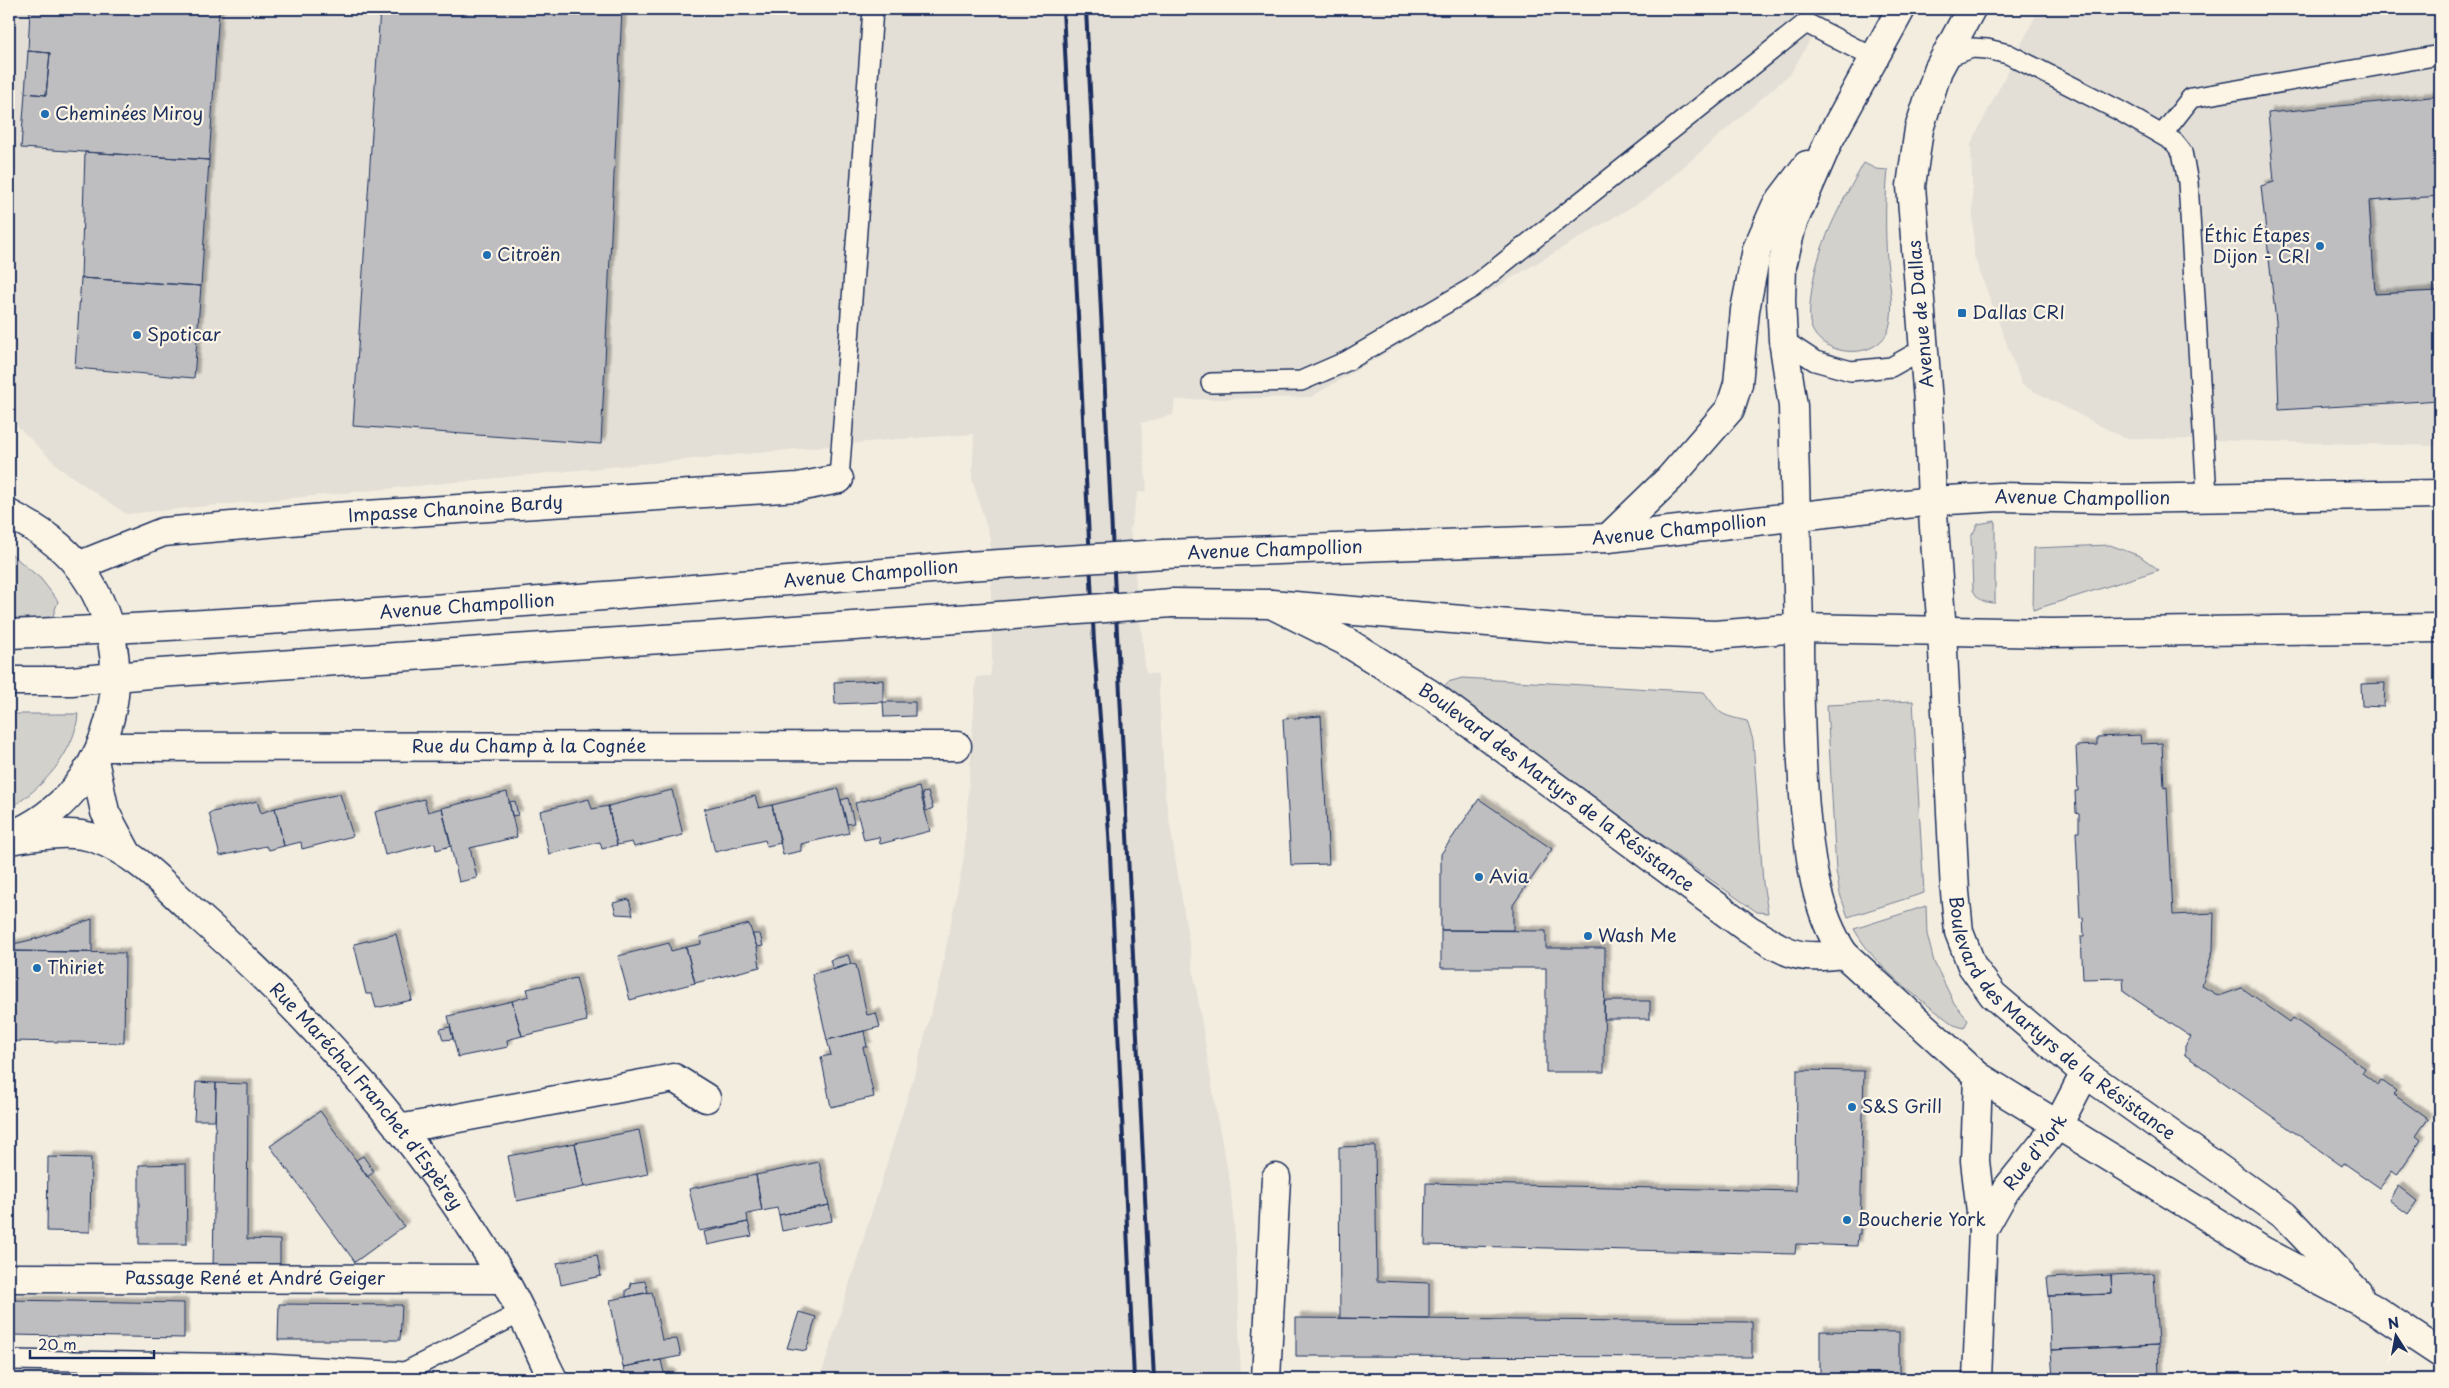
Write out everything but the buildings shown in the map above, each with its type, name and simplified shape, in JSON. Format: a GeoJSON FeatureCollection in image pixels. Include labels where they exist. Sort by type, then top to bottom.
{"type":"FeatureCollection","features":[{"type":"Feature","properties":{"kind":"main road"},"geometry":{"type":"LineString","coordinates":[[1799,628],[1792,406],[1783,340],[1782,266],[1792,225],[1829,140],[1900,9]]}},
{"type":"Feature","properties":{"kind":"main road","name":"Avenue de Dallas"},"geometry":{"type":"LineString","coordinates":[[1942,631],[1932,501],[1928,402],[1911,186],[1919,129],[1938,70],[1971,9]]}},
{"type":"Feature","properties":{"kind":"main road"},"geometry":{"type":"LineString","coordinates":[[1608,538],[1670,478],[1730,409],[1738,384],[1745,310],[1757,249],[1776,206],[1795,179],[1829,140]]}},
{"type":"Feature","properties":{"kind":"main road","name":"Impasse Chanoine Bardy"},"geometry":{"type":"LineString","coordinates":[[78,566],[163,532],[336,517],[798,487],[838,479]]}},
{"type":"Feature","properties":{"kind":"main road","name":"Avenue Champollion"},"geometry":{"type":"LineString","coordinates":[[9,634],[110,630],[646,593],[967,566],[1164,554],[1608,538],[1932,501],[2000,497],[2113,499],[2207,496],[2440,494]]}},
{"type":"Feature","properties":{"kind":"main road"},"geometry":{"type":"LineString","coordinates":[[9,514],[42,532],[62,548],[78,566],[95,591],[110,630],[117,677],[112,716],[97,754],[86,773],[65,798],[45,816],[9,836]]}},
{"type":"Feature","properties":{"kind":"main road"},"geometry":{"type":"LineString","coordinates":[[9,681],[71,681],[1172,603],[1271,604],[1582,630],[1715,635],[1799,628],[2050,633],[2440,628]]}},
{"type":"Feature","properties":{"kind":"main road","name":"Boulevard des Martyrs de la Résistance"},"geometry":{"type":"LineString","coordinates":[[1271,604],[1345,641],[1430,694],[1748,929],[1785,951],[1802,957],[1814,958],[1844,954]]}},
{"type":"Feature","properties":{"kind":"main road","name":"Boulevard des Martyrs de la Résistance"},"geometry":{"type":"LineString","coordinates":[[1799,628],[1801,758],[1812,872],[1829,929],[1844,954],[1978,1076],[2263,1251],[2372,1308],[2440,1353]]}},
{"type":"Feature","properties":{"kind":"main road","name":"Boulevard des Martyrs de la Résistance"},"geometry":{"type":"LineString","coordinates":[[1942,631],[1959,932],[1972,966],[1993,995],[2084,1073],[2284,1216],[2372,1308]]}},
{"type":"Feature","properties":{"kind":"main road","name":"Rue du Champ à la Cognée"},"geometry":{"type":"LineString","coordinates":[[97,754],[957,746]]}},
{"type":"Feature","properties":{"kind":"main road","name":"Rue Maréchal Franchet d'Espèrey"},"geometry":{"type":"LineString","coordinates":[[97,754],[103,806],[127,853]]}},
{"type":"Feature","properties":{"kind":"main road","name":"Rue Maréchal Franchet d'Espèrey"},"geometry":{"type":"LineString","coordinates":[[9,840],[43,835],[76,835],[96,838],[127,853],[220,934],[309,1021],[399,1130],[448,1194],[503,1278],[553,1379]]}},
{"type":"Feature","properties":{"kind":"main road","name":"Rue d'York"},"geometry":{"type":"LineString","coordinates":[[1983,1230],[2005,1191],[2058,1125],[2084,1073]]}},
{"type":"Feature","properties":{"kind":"main road","name":"Rue d'York"},"geometry":{"type":"LineString","coordinates":[[1977,1379],[1983,1230],[1975,1161],[1978,1076]]}},
{"type":"Feature","properties":{"kind":"main road"},"geometry":{"type":"LineString","coordinates":[[399,1130],[674,1078],[706,1098]]}},
{"type":"Feature","properties":{"kind":"main road"},"geometry":{"type":"LineString","coordinates":[[1266,1379],[1276,1178]]}},
{"type":"Feature","properties":{"kind":"main road","name":"Passage René et André Geiger"},"geometry":{"type":"LineString","coordinates":[[9,1278],[503,1278]]}},
{"type":"Feature","properties":{"kind":"lane"},"geometry":{"type":"LineString","coordinates":[[838,479],[873,9]]}},
{"type":"Feature","properties":{"kind":"lane"},"geometry":{"type":"LineString","coordinates":[[1210,383],[1302,381],[1347,361],[1472,288],[1806,23],[1874,58]]}},
{"type":"Feature","properties":{"kind":"lane"},"geometry":{"type":"LineString","coordinates":[[1945,58],[1972,48],[1987,48],[2008,54],[2120,110],[2174,142],[2182,152],[2187,168],[2207,496]]}},
{"type":"Feature","properties":{"kind":"lane"},"geometry":{"type":"LineString","coordinates":[[2162,135],[2191,98],[2440,54]]}},
{"type":"Feature","properties":{"kind":"lane"},"geometry":{"type":"LineString","coordinates":[[1783,340],[1815,361],[1851,372],[1892,367],[1923,349]]}},
{"type":"Feature","properties":{"kind":"lane"},"geometry":{"type":"LineString","coordinates":[[9,1360],[268,1364],[404,1376],[520,1313]]}},
{"type":"Feature","properties":{"kind":"shaded area"},"geometry":{"type":"Polygon","coordinates":[[[9,9],[1828,9],[1791,73],[1650,196],[1311,397],[1175,400],[1173,415],[1141,423],[1147,491],[1138,492],[1130,529],[1146,673],[1157,674],[1158,676],[1165,794],[1217,1117],[1230,1182],[1236,1248],[1241,1379],[820,1379],[917,1066],[940,978],[964,857],[976,677],[990,676],[992,662],[990,538],[972,479],[974,434],[900,439],[126,514],[61,469],[9,418],[9,9]]]}},
{"type":"Feature","properties":{"kind":"shaded area"},"geometry":{"type":"Polygon","coordinates":[[[2039,9],[2440,9],[2440,446],[2124,438],[2022,385],[1974,256],[1971,144],[2039,9]]]}},
{"type":"Feature","properties":{"kind":"shaded area"},"geometry":{"type":"Polygon","coordinates":[[[1864,163],[1876,169],[1888,170],[1886,238],[1892,312],[1889,328],[1883,339],[1873,347],[1861,351],[1848,351],[1835,349],[1823,343],[1815,334],[1810,322],[1810,305],[1818,260],[1830,227],[1864,163]]]}},
{"type":"Feature","properties":{"kind":"shaded area"},"geometry":{"type":"Polygon","coordinates":[[[2440,196],[2440,291],[2375,294],[2369,201],[2440,196]]]}},
{"type":"Feature","properties":{"kind":"shaded area"},"geometry":{"type":"Polygon","coordinates":[[[1995,521],[1995,603],[1982,600],[1973,590],[1971,537],[1978,524],[1995,521]]]}},
{"type":"Feature","properties":{"kind":"shaded area"},"geometry":{"type":"Polygon","coordinates":[[[2110,545],[2140,556],[2159,570],[2033,610],[2034,548],[2110,545]]]}},
{"type":"Feature","properties":{"kind":"shaded area"},"geometry":{"type":"Polygon","coordinates":[[[9,552],[41,579],[58,601],[52,619],[9,618],[9,552]]]}},
{"type":"Feature","properties":{"kind":"shaded area"},"geometry":{"type":"Polygon","coordinates":[[[1462,678],[1704,692],[1725,715],[1747,721],[1753,740],[1763,883],[1768,913],[1757,912],[1440,691],[1448,682],[1462,678]]]}},
{"type":"Feature","properties":{"kind":"shaded area"},"geometry":{"type":"Polygon","coordinates":[[[1913,701],[1924,893],[1848,917],[1840,894],[1836,871],[1827,705],[1913,701]]]}},
{"type":"Feature","properties":{"kind":"shaded area"},"geometry":{"type":"Polygon","coordinates":[[[9,714],[78,714],[70,743],[54,769],[33,791],[9,809],[9,714]]]}},
{"type":"Feature","properties":{"kind":"shaded area"},"geometry":{"type":"Polygon","coordinates":[[[1926,906],[1927,934],[1934,962],[1954,1003],[1968,1020],[1964,1028],[1954,1025],[1899,982],[1874,958],[1854,929],[1926,906]]]}},
{"type":"Feature","properties":{"kind":"railway"},"geometry":{"type":"LineString","coordinates":[[1063,9],[1094,642],[1109,833],[1134,1379]]}},
{"type":"Feature","properties":{"kind":"railway"},"geometry":{"type":"LineString","coordinates":[[1086,9],[1154,1379]]}},
{"type":"Feature","properties":{"kind":"place","name":"Cheminées Miroy"},"geometry":{"type":"Point","coordinates":[45,114]}},
{"type":"Feature","properties":{"kind":"place","name":"Éthic Étapes Dijon - CRI"},"geometry":{"type":"Point","coordinates":[2320,246]}},
{"type":"Feature","properties":{"kind":"place","name":"Citroën"},"geometry":{"type":"Point","coordinates":[487,255]}},
{"type":"Feature","properties":{"kind":"place","name":"Dallas CRI"},"geometry":{"type":"Point","coordinates":[1962,313]}},
{"type":"Feature","properties":{"kind":"place","name":"Spoticar"},"geometry":{"type":"Point","coordinates":[137,335]}},
{"type":"Feature","properties":{"kind":"place","name":"Avia"},"geometry":{"type":"Point","coordinates":[1479,877]}},
{"type":"Feature","properties":{"kind":"place","name":"Wash Me"},"geometry":{"type":"Point","coordinates":[1588,936]}},
{"type":"Feature","properties":{"kind":"place","name":"Thiriet"},"geometry":{"type":"Point","coordinates":[37,968]}},
{"type":"Feature","properties":{"kind":"place","name":"S&S Grill"},"geometry":{"type":"Point","coordinates":[1852,1107]}},
{"type":"Feature","properties":{"kind":"place","name":"Boucherie York"},"geometry":{"type":"Point","coordinates":[1847,1220]}}]}
